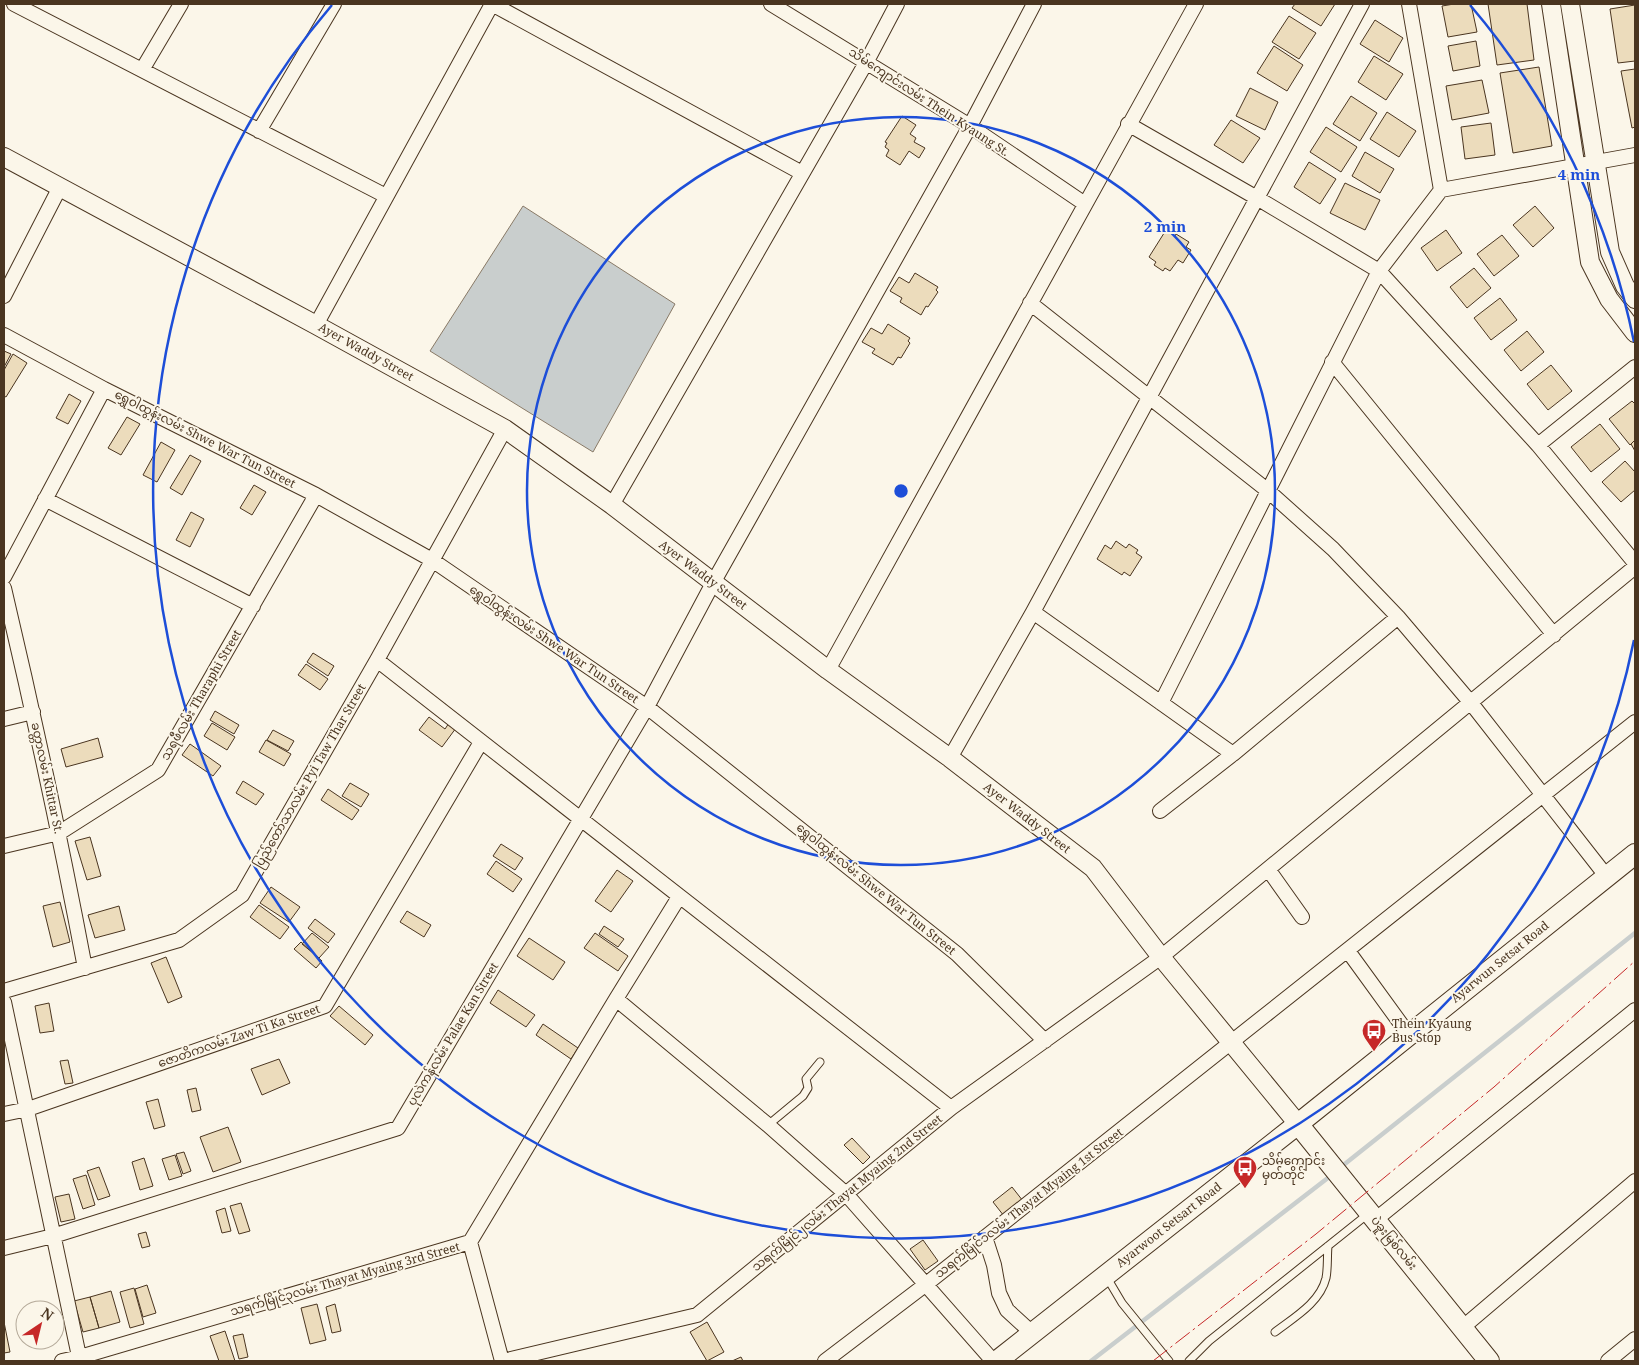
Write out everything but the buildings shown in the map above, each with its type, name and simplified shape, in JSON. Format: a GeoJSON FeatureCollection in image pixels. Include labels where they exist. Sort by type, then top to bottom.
{"type":"FeatureCollection","features":[{"type":"Feature","properties":{"kind":"main road","name":"Ayarwun Setsat Road"},"geometry":{"type":"LineString","coordinates":[[1365,1070],[1635,854]]}},
{"type":"Feature","properties":{"kind":"main road","name":"Ayarwoot Setsart Road"},"geometry":{"type":"LineString","coordinates":[[995,1361],[1365,1070]]}},
{"type":"Feature","properties":{"kind":"main road","name":"ပဲခူးမြစ်လမ်း"},"geometry":{"type":"LineString","coordinates":[[1298,1124],[1489,1361]]}},
{"type":"Feature","properties":{"kind":"street"},"geometry":{"type":"LineString","coordinates":[[142,70],[181,4]]}},
{"type":"Feature","properties":{"kind":"street"},"geometry":{"type":"LineString","coordinates":[[259,131],[334,4]]}},
{"type":"Feature","properties":{"kind":"street"},"geometry":{"type":"LineString","coordinates":[[316,325],[492,4],[802,173]]}},
{"type":"Feature","properties":{"kind":"street","name":"သိမ်ကျောင်းလမ်း Thein Kyaung St."},"geometry":{"type":"LineString","coordinates":[[771,4],[867,61],[970,126],[1085,204]]}},
{"type":"Feature","properties":{"kind":"street"},"geometry":{"type":"LineString","coordinates":[[612,505],[867,61],[897,4]]}},
{"type":"Feature","properties":{"kind":"street","name":"ပုလဲကန်လမ်း Palae Kan Street"},"geometry":{"type":"LineString","coordinates":[[4,1248],[53,1236],[398,1128],[646,707],[713,583],[970,126],[1034,4]]}},
{"type":"Feature","properties":{"kind":"street"},"geometry":{"type":"LineString","coordinates":[[828,670],[1196,4]]}},
{"type":"Feature","properties":{"kind":"street"},"geometry":{"type":"LineString","coordinates":[[950,758],[1033,612],[1362,4]]}},
{"type":"Feature","properties":{"kind":"street"},"geometry":{"type":"LineString","coordinates":[[1409,4],[1441,190]]}},
{"type":"Feature","properties":{"kind":"street"},"geometry":{"type":"LineString","coordinates":[[1550,4],[1590,262],[1609,299],[1635,333]]}},
{"type":"Feature","properties":{"kind":"street"},"geometry":{"type":"LineString","coordinates":[[1570,4],[1610,252],[1625,286],[1635,299]]}},
{"type":"Feature","properties":{"kind":"street"},"geometry":{"type":"LineString","coordinates":[[19,5],[386,196]]}},
{"type":"Feature","properties":{"kind":"street"},"geometry":{"type":"LineString","coordinates":[[1128,124],[1257,198],[1378,272],[1538,445],[1635,565]]}},
{"type":"Feature","properties":{"kind":"street"},"geometry":{"type":"LineString","coordinates":[[1161,703],[1378,272],[1441,190],[1635,155]]}},
{"type":"Feature","properties":{"kind":"street","name":"Ayer Waddy Street"},"geometry":{"type":"LineString","coordinates":[[4,157],[505,429],[612,505],[828,670],[950,758],[1093,868],[1161,957],[1298,1124]]}},
{"type":"Feature","properties":{"kind":"street"},"geometry":{"type":"LineString","coordinates":[[4,296],[60,187]]}},
{"type":"Feature","properties":{"kind":"street"},"geometry":{"type":"LineString","coordinates":[[1030,303],[1267,490],[1334,549],[1398,617],[1471,703],[1607,876]]}},
{"type":"Feature","properties":{"kind":"street","name":"ရွှေဝါထွန်းလမ်း Shwe War Tun Street"},"geometry":{"type":"LineString","coordinates":[[4,335],[104,389],[316,495],[432,560],[646,707],[957,954],[1044,1041]]}},
{"type":"Feature","properties":{"kind":"street"},"geometry":{"type":"LineString","coordinates":[[1332,362],[1554,634]]}},
{"type":"Feature","properties":{"kind":"street"},"geometry":{"type":"LineString","coordinates":[[1538,445],[1635,367]]}},
{"type":"Feature","properties":{"kind":"street"},"geometry":{"type":"LineString","coordinates":[[4,577],[104,389]]}},
{"type":"Feature","properties":{"kind":"street","name":"ပြည်တော်သာလမ်း Pyi Taw Thar Street"},"geometry":{"type":"LineString","coordinates":[[4,991],[179,940],[242,895],[505,429]]}},
{"type":"Feature","properties":{"kind":"street","name":"သရဖီလမ်း Tharaphi Street"},"geometry":{"type":"LineString","coordinates":[[4,846],[59,833],[158,770],[316,495]]}},
{"type":"Feature","properties":{"kind":"street"},"geometry":{"type":"LineString","coordinates":[[44,499],[253,606]]}},
{"type":"Feature","properties":{"kind":"street","name":"သရက်မြိုင်၂လမ်း Thayat Myaing 2nd Street"},"geometry":{"type":"LineString","coordinates":[[503,1361],[696,1315],[951,1108],[1161,957],[1471,703],[1635,565]]}},
{"type":"Feature","properties":{"kind":"street","name":"ခတ္တာလမ်း Khittar St."},"geometry":{"type":"LineString","coordinates":[[4,588],[59,833],[85,968]]}},
{"type":"Feature","properties":{"kind":"street"},"geometry":{"type":"LineString","coordinates":[[1033,612],[1233,754]]}},
{"type":"Feature","properties":{"kind":"street"},"geometry":{"type":"LineString","coordinates":[[1160,811],[1233,754],[1398,617]]}},
{"type":"Feature","properties":{"kind":"street"},"geometry":{"type":"LineString","coordinates":[[376,660],[951,1108]]}},
{"type":"Feature","properties":{"kind":"street"},"geometry":{"type":"LineString","coordinates":[[4,719],[33,712]]}},
{"type":"Feature","properties":{"kind":"street","name":"သရက်မြိုင်၁လမ်း Thayat Myaing 1st Street"},"geometry":{"type":"LineString","coordinates":[[825,1361],[925,1285],[1635,722]]}},
{"type":"Feature","properties":{"kind":"street","name":"ဇောတိကလမ်း Zaw Ti Ka Street"},"geometry":{"type":"LineString","coordinates":[[4,1114],[28,1109],[326,1006],[481,742]]}},
{"type":"Feature","properties":{"kind":"street"},"geometry":{"type":"LineString","coordinates":[[1268,869],[1302,917]]}},
{"type":"Feature","properties":{"kind":"street","name":"သရက်မြိုင်၃လမ်း Thayat Myaing 3rd Street"},"geometry":{"type":"LineString","coordinates":[[62,1361],[80,1359],[470,1242],[679,897]]}},
{"type":"Feature","properties":{"kind":"street"},"geometry":{"type":"LineString","coordinates":[[1348,951],[1409,1035]]}},
{"type":"Feature","properties":{"kind":"street"},"geometry":{"type":"LineString","coordinates":[[616,999],[768,1125],[846,1194],[925,1285],[995,1361]]}},
{"type":"Feature","properties":{"kind":"street"},"geometry":{"type":"LineString","coordinates":[[4,1002],[80,1359]]}},
{"type":"Feature","properties":{"kind":"street"},"geometry":{"type":"LineString","coordinates":[[1372,1216],[1635,1010]]}},
{"type":"Feature","properties":{"kind":"street"},"geometry":{"type":"LineString","coordinates":[[1462,1328],[1635,1181]]}},
{"type":"Feature","properties":{"kind":"street"},"geometry":{"type":"LineString","coordinates":[[985,1237],[1000,1293],[1008,1310],[1032,1333]]}},
{"type":"Feature","properties":{"kind":"street"},"geometry":{"type":"LineString","coordinates":[[470,1242],[503,1361]]}},
{"type":"Feature","properties":{"kind":"street"},"geometry":{"type":"LineString","coordinates":[[1608,1361],[1635,1339]]}},
{"type":"Feature","properties":{"kind":"lane"},"geometry":{"type":"LineString","coordinates":[[768,1125],[803,1096],[808,1088],[806,1079],[820,1062]]}},
{"type":"Feature","properties":{"kind":"lane"},"geometry":{"type":"LineString","coordinates":[[1189,1361],[1209,1341],[1328,1246],[1372,1216]]}},
{"type":"Feature","properties":{"kind":"lane"},"geometry":{"type":"LineString","coordinates":[[1275,1332],[1307,1308],[1324,1284],[1328,1246]]}},
{"type":"Feature","properties":{"kind":"lane"},"geometry":{"type":"LineString","coordinates":[[1105,1276],[1154,1345],[1169,1361]]}},
{"type":"Feature","properties":{"kind":"shaded area"},"geometry":{"type":"Polygon","coordinates":[[[523,206],[675,304],[593,452],[430,351],[523,206]]]}},
{"type":"Feature","properties":{"kind":"waterway"},"geometry":{"type":"LineString","coordinates":[[1341,1167],[1635,933]]}},
{"type":"Feature","properties":{"kind":"waterway"},"geometry":{"type":"LineString","coordinates":[[1091,1361],[1333,1174]]}},
{"type":"Feature","properties":{"kind":"power"},"geometry":{"type":"LineString","coordinates":[[1153,1361],[1316,1234],[1494,1087],[1635,961]]}},
{"type":"Feature","properties":{"kind":"place","name":"Thein Kyaung Bus Stop"},"geometry":{"type":"Point","coordinates":[1374,1052]}},
{"type":"Feature","properties":{"kind":"place","name":"သိမ်ကျောင်း မှတ်တိုင်"},"geometry":{"type":"Point","coordinates":[1245,1189]}}]}
